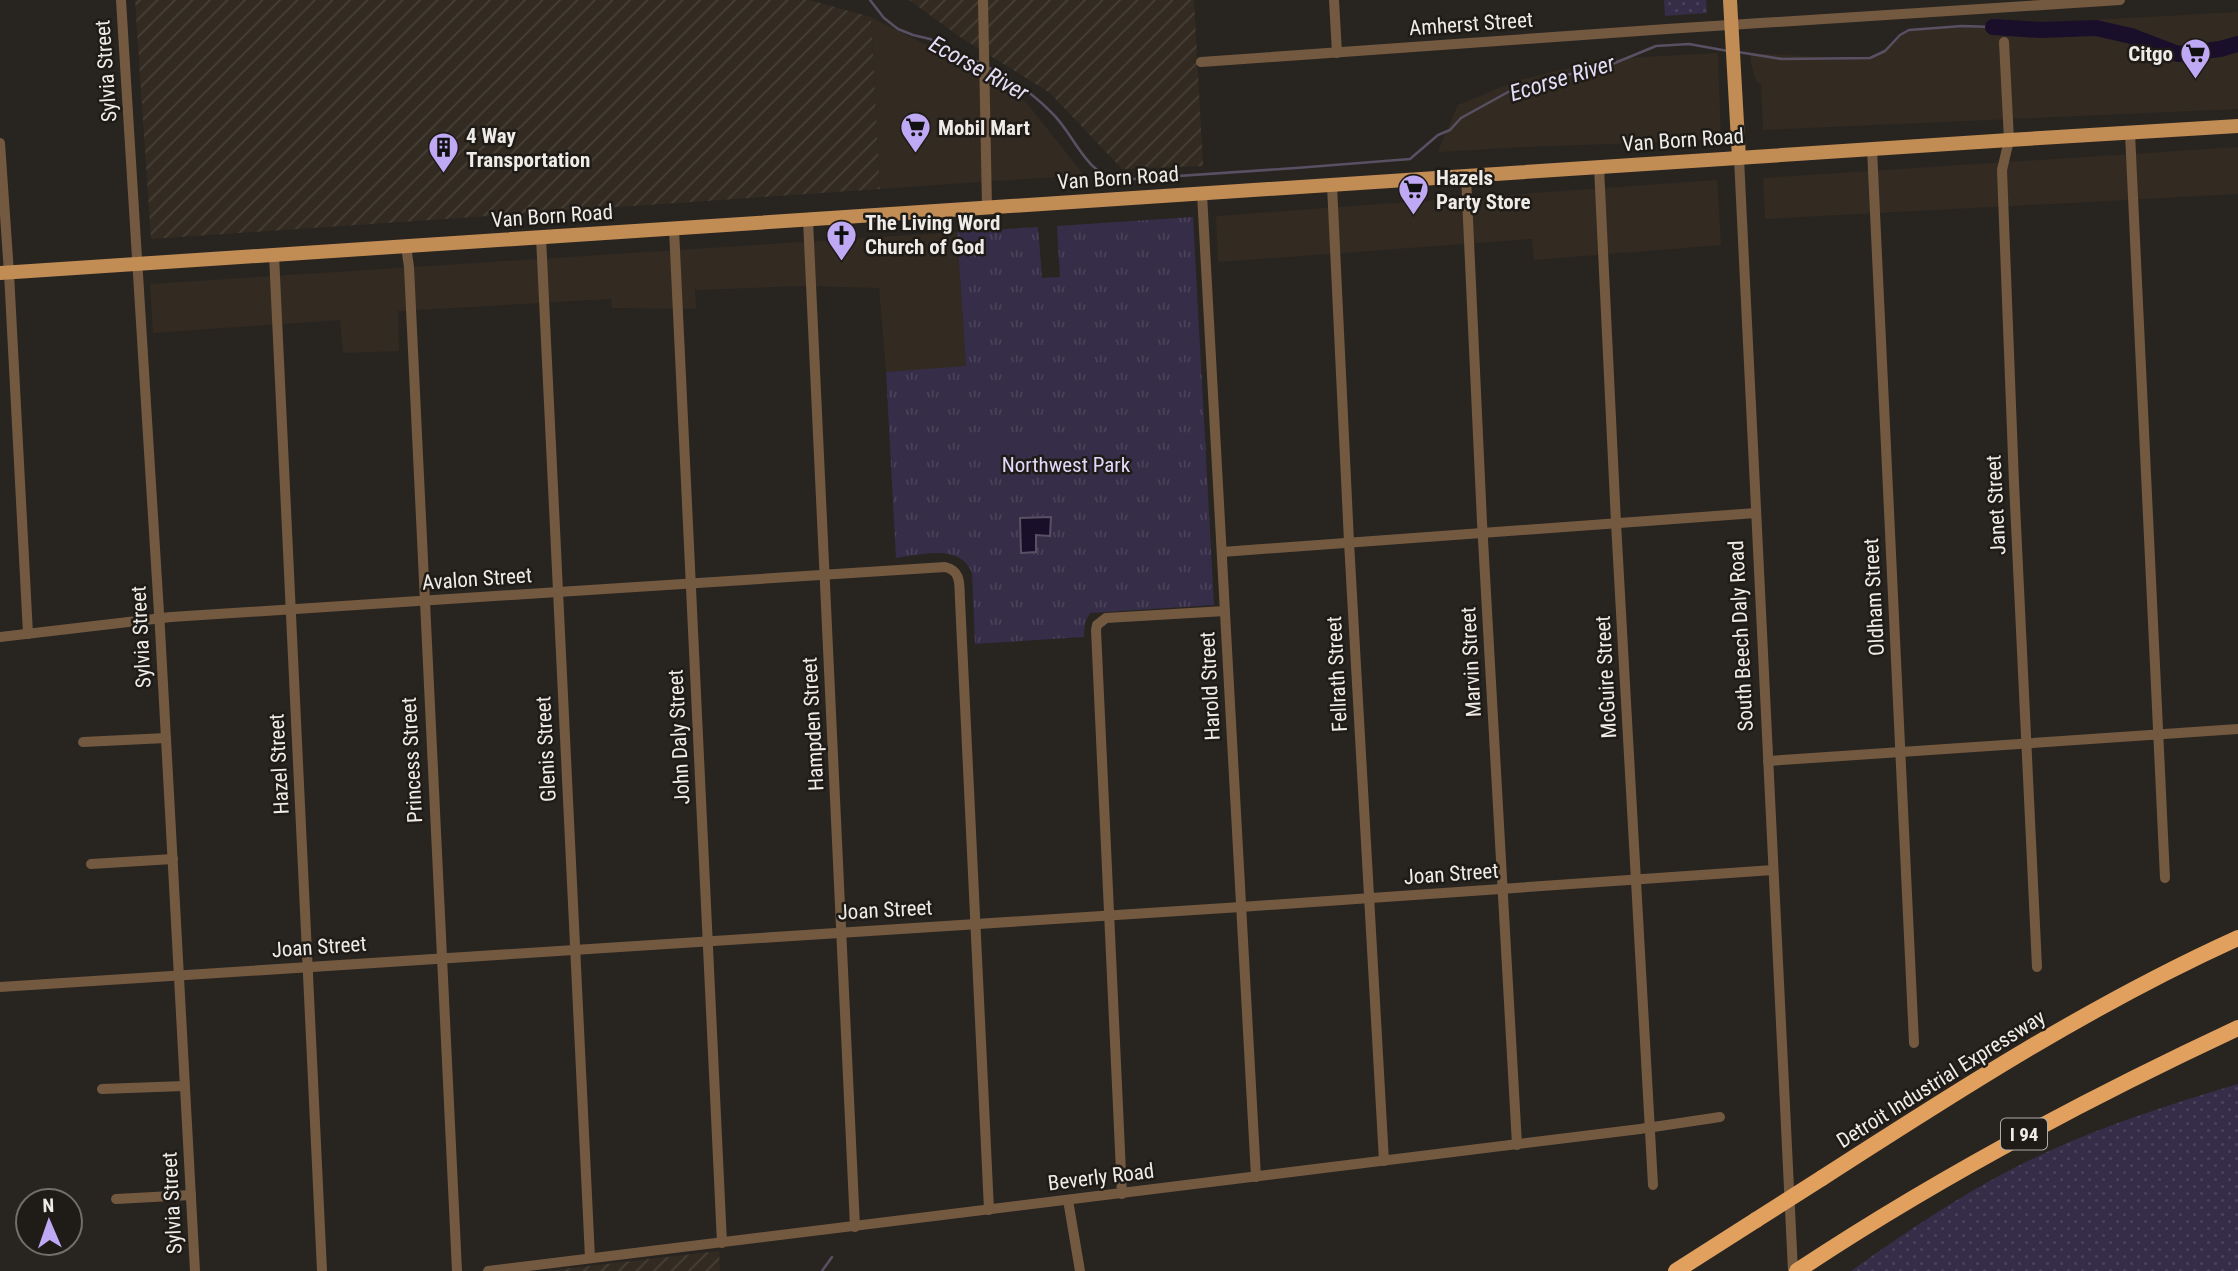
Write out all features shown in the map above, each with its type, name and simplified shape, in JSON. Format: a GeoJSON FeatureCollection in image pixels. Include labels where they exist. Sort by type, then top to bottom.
{"type":"FeatureCollection","features":[{"type":"Feature","properties":{"kind":"highway","name":"Detroit Industrial Expressway"},"geometry":{"type":"LineString","coordinates":[[1676,1271],[1955,1092],[2062,1029],[2238,938]]}},
{"type":"Feature","properties":{"kind":"highway","name":"I 94"},"geometry":{"type":"LineString","coordinates":[[1795,1271],[1988,1154],[2076,1107],[2238,1028]]}},
{"type":"Feature","properties":{"kind":"main road","name":"South Beech Daly Road"},"geometry":{"type":"LineString","coordinates":[[1730,0],[1739,158]]}},
{"type":"Feature","properties":{"kind":"main road","name":"Van Born Road"},"geometry":{"type":"LineString","coordinates":[[5,273],[2238,126]]}},
{"type":"Feature","properties":{"kind":"street","name":"Sylvia Street"},"geometry":{"type":"LineString","coordinates":[[121,0],[195,1271]]}},
{"type":"Feature","properties":{"kind":"street"},"geometry":{"type":"LineString","coordinates":[[983,0],[987,208]]}},
{"type":"Feature","properties":{"kind":"street"},"geometry":{"type":"LineString","coordinates":[[1334,0],[1337,53]]}},
{"type":"Feature","properties":{"kind":"street","name":"Amherst Street"},"geometry":{"type":"LineString","coordinates":[[1201,62],[2001,4],[2120,0]]}},
{"type":"Feature","properties":{"kind":"street","name":"Janet Street"},"geometry":{"type":"LineString","coordinates":[[2004,42],[2009,140],[2002,170],[2037,967]]}},
{"type":"Feature","properties":{"kind":"street"},"geometry":{"type":"LineString","coordinates":[[2130,133],[2165,878]]}},
{"type":"Feature","properties":{"kind":"street"},"geometry":{"type":"LineString","coordinates":[[0,143],[5,273],[28,634]]}},
{"type":"Feature","properties":{"kind":"street","name":"Oldham Street"},"geometry":{"type":"LineString","coordinates":[[1872,149],[1914,1043]]}},
{"type":"Feature","properties":{"kind":"street","name":"South Beech Daly Road"},"geometry":{"type":"LineString","coordinates":[[1739,158],[1795,1271]]}},
{"type":"Feature","properties":{"kind":"street","name":"McGuire Street"},"geometry":{"type":"LineString","coordinates":[[1599,167],[1653,1185]]}},
{"type":"Feature","properties":{"kind":"street","name":"Marvin Street"},"geometry":{"type":"LineString","coordinates":[[1466,176],[1517,1144]]}},
{"type":"Feature","properties":{"kind":"street","name":"Fellrath Street"},"geometry":{"type":"LineString","coordinates":[[1332,185],[1384,1161]]}},
{"type":"Feature","properties":{"kind":"street","name":"Harold Street"},"geometry":{"type":"LineString","coordinates":[[1202,194],[1256,1177]]}},
{"type":"Feature","properties":{"kind":"street","name":"Hampden Street"},"geometry":{"type":"LineString","coordinates":[[808,220],[855,1227]]}},
{"type":"Feature","properties":{"kind":"street","name":"John Daly Street"},"geometry":{"type":"LineString","coordinates":[[674,229],[722,1243]]}},
{"type":"Feature","properties":{"kind":"street","name":"Glenis Street"},"geometry":{"type":"LineString","coordinates":[[541,237],[590,1258]]}},
{"type":"Feature","properties":{"kind":"street","name":"Princess Street"},"geometry":{"type":"LineString","coordinates":[[406,246],[457,1271]]}},
{"type":"Feature","properties":{"kind":"street","name":"Hazel Street"},"geometry":{"type":"LineString","coordinates":[[274,255],[322,1271]]}},
{"type":"Feature","properties":{"kind":"street"},"geometry":{"type":"LineString","coordinates":[[1222,551],[1756,513]]}},
{"type":"Feature","properties":{"kind":"street","name":"Avalon Street"},"geometry":{"type":"LineString","coordinates":[[0,637],[159,619],[945,567],[959,576],[975,924]]}},
{"type":"Feature","properties":{"kind":"street"},"geometry":{"type":"LineString","coordinates":[[1122,1194],[1097,625],[1106,618],[1225,611]]}},
{"type":"Feature","properties":{"kind":"street"},"geometry":{"type":"LineString","coordinates":[[1768,761],[2238,729]]}},
{"type":"Feature","properties":{"kind":"street"},"geometry":{"type":"LineString","coordinates":[[83,741],[166,738]]}},
{"type":"Feature","properties":{"kind":"street"},"geometry":{"type":"LineString","coordinates":[[91,864],[173,859]]}},
{"type":"Feature","properties":{"kind":"street","name":"Joan Street"},"geometry":{"type":"LineString","coordinates":[[0,987],[1370,899],[1773,870]]}},
{"type":"Feature","properties":{"kind":"street"},"geometry":{"type":"LineString","coordinates":[[975,924],[989,1210]]}},
{"type":"Feature","properties":{"kind":"street"},"geometry":{"type":"LineString","coordinates":[[102,1090],[184,1086]]}},
{"type":"Feature","properties":{"kind":"street","name":"Beverly Road"},"geometry":{"type":"LineString","coordinates":[[488,1271],[1651,1128],[1720,1117]]}},
{"type":"Feature","properties":{"kind":"street"},"geometry":{"type":"LineString","coordinates":[[116,1199],[191,1195]]}},
{"type":"Feature","properties":{"kind":"street"},"geometry":{"type":"LineString","coordinates":[[1068,1200],[1080,1271]]}},
{"type":"Feature","properties":{"kind":"shaded area"},"geometry":{"type":"Polygon","coordinates":[[[135,0],[809,0],[871,17],[880,189],[151,239],[135,0]]]}},
{"type":"Feature","properties":{"kind":"shaded area"},"geometry":{"type":"Polygon","coordinates":[[[909,0],[1194,0],[1203,166],[1122,169],[1050,93],[960,37],[909,0]]]}},
{"type":"Feature","properties":{"kind":"shaded area"},"geometry":{"type":"Polygon","coordinates":[[[2238,12],[2238,109],[1763,130],[1761,84],[1756,81],[1751,64],[1750,53],[1838,58],[1877,56],[1909,30],[2238,12]]]}},
{"type":"Feature","properties":{"kind":"shaded area"},"geometry":{"type":"Polygon","coordinates":[[[871,17],[972,68],[1026,102],[1084,175],[880,189],[871,17]]]}},
{"type":"Feature","properties":{"kind":"shaded area"},"geometry":{"type":"Polygon","coordinates":[[[1718,53],[1721,140],[1439,152],[1458,105],[1516,81],[1607,59],[1718,53]]]}},
{"type":"Feature","properties":{"kind":"shaded area"},"geometry":{"type":"Polygon","coordinates":[[[2238,147],[2238,194],[1765,219],[1763,178],[2238,147]]]}},
{"type":"Feature","properties":{"kind":"shaded area"},"geometry":{"type":"Polygon","coordinates":[[[1717,180],[1721,245],[1534,260],[1532,239],[1218,262],[1216,216],[1717,180]]]}},
{"type":"Feature","properties":{"kind":"shaded area"},"geometry":{"type":"Polygon","coordinates":[[[957,232],[966,367],[886,372],[879,288],[802,286],[695,290],[696,309],[612,308],[611,299],[398,311],[399,351],[343,353],[340,320],[153,333],[150,284],[957,232]]]}},
{"type":"Feature","properties":{"kind":"shaded area"},"geometry":{"type":"Polygon","coordinates":[[[1051,517],[1050,536],[1036,535],[1036,552],[1021,553],[1020,518],[1051,517]]]}},
{"type":"Feature","properties":{"kind":"shaded area"},"geometry":{"type":"Polygon","coordinates":[[[719,1251],[720,1271],[547,1271],[563,1269],[719,1251]]]}},
{"type":"Feature","properties":{"kind":"green space"},"geometry":{"type":"Polygon","coordinates":[[[1664,0],[1706,0],[1707,13],[1665,16],[1664,0]]]}},
{"type":"Feature","properties":{"kind":"green space","name":"Northwest Park"},"geometry":{"type":"Polygon","coordinates":[[[1193,217],[1214,605],[1090,613],[1085,622],[1084,637],[975,644],[972,573],[966,564],[959,558],[939,553],[896,558],[886,372],[966,366],[957,232],[1038,227],[1042,278],[1060,277],[1057,226],[1193,217]]]}},
{"type":"Feature","properties":{"kind":"green space"},"geometry":{"type":"Polygon","coordinates":[[[1053,432],[1064,437],[1068,448],[1065,459],[1057,468],[997,471],[987,464],[985,445],[993,437],[1053,432]]]}},
{"type":"Feature","properties":{"kind":"green space"},"geometry":{"type":"Polygon","coordinates":[[[2238,1084],[2238,1271],[1851,1271],[1946,1207],[2021,1164],[2117,1123],[2238,1084]]]}},
{"type":"Feature","properties":{"kind":"waterway","name":"Ecorse River"},"geometry":{"type":"LineString","coordinates":[[870,0],[884,18],[898,29],[930,39],[980,63]]}},
{"type":"Feature","properties":{"kind":"waterway","name":"Ecorse River"},"geometry":{"type":"LineString","coordinates":[[1738,52],[1782,59],[1870,58],[1885,51],[1900,35],[1909,30],[1962,26],[1993,27]]}},
{"type":"Feature","properties":{"kind":"waterway","name":"Ecorse River"},"geometry":{"type":"LineString","coordinates":[[1993,27],[2040,30],[2096,28],[2131,36],[2178,54],[2238,44]]}},
{"type":"Feature","properties":{"kind":"waterway","name":"Ecorse River"},"geometry":{"type":"LineString","coordinates":[[989,68],[1037,99],[1059,121],[1097,170],[1107,177],[1119,180],[1410,159],[1438,135],[1450,130],[1461,118],[1519,86],[1610,65],[1656,46],[1689,44],[1728,51]]}},
{"type":"Feature","properties":{"kind":"waterway"},"geometry":{"type":"LineString","coordinates":[[822,1271],[832,1257]]}},
{"type":"Feature","properties":{"kind":"place","name":"Citgo"},"geometry":{"type":"Point","coordinates":[2196,81]}},
{"type":"Feature","properties":{"kind":"place","name":"Mobil Mart"},"geometry":{"type":"Point","coordinates":[915,155]}},
{"type":"Feature","properties":{"kind":"place","name":"4 Way Transportation"},"geometry":{"type":"Point","coordinates":[443,175]}},
{"type":"Feature","properties":{"kind":"place","name":"Hazels Party Store"},"geometry":{"type":"Point","coordinates":[1413,217]}},
{"type":"Feature","properties":{"kind":"place","name":"The Living Word Church of God"},"geometry":{"type":"Point","coordinates":[842,262]}}]}
